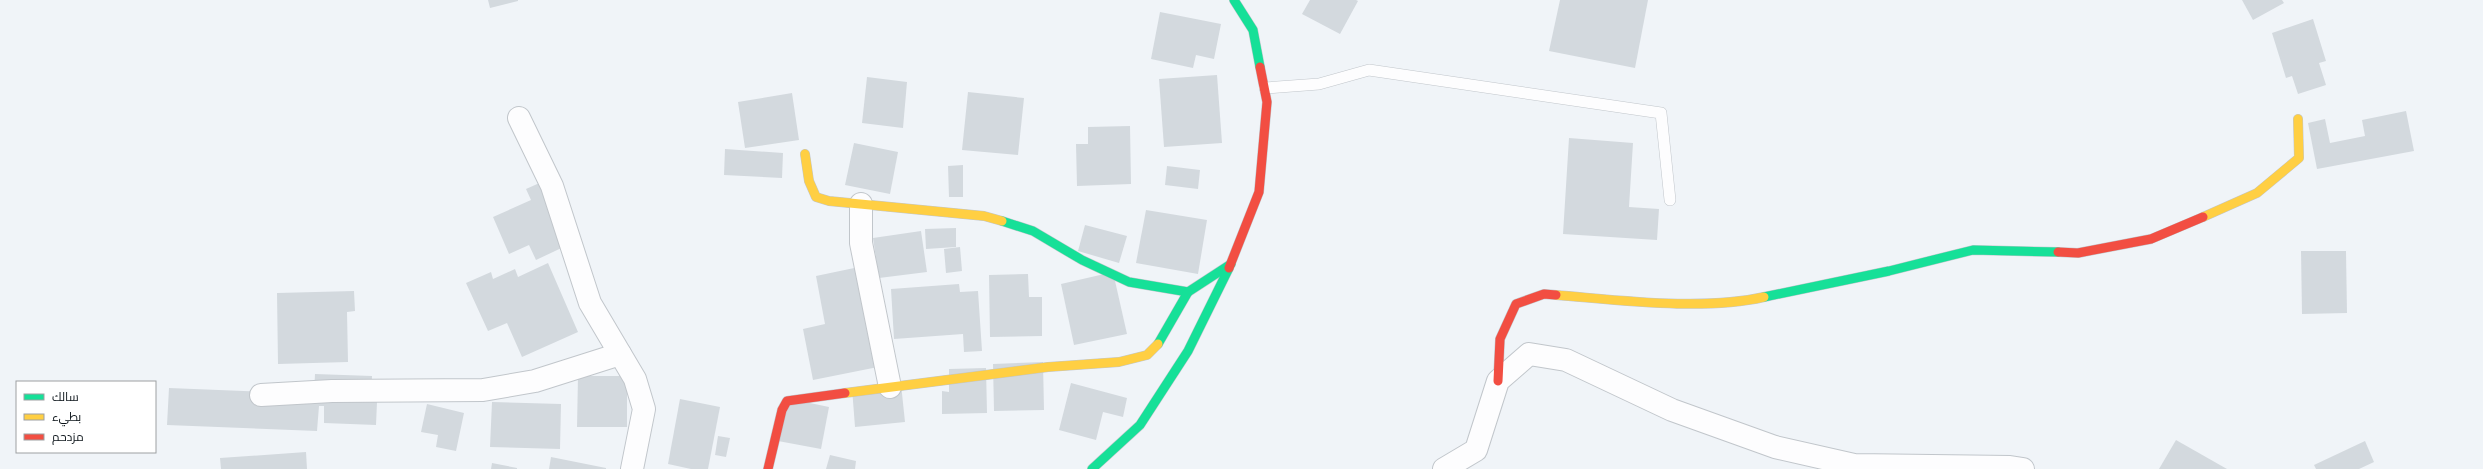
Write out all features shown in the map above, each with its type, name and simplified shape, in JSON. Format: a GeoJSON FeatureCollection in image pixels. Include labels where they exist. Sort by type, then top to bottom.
{"type":"FeatureCollection","features":[{"type":"Feature","properties":{"kind":"street"},"geometry":{"type":"LineString","coordinates":[[1092,469],[1140,424],[1188,351],[1231,264],[1259,192],[1267,102],[1253,30],[1234,0]]}},
{"type":"Feature","properties":{"kind":"street"},"geometry":{"type":"LineString","coordinates":[[519,118],[552,186],[590,303],[635,379],[644,409],[632,469]]}},
{"type":"Feature","properties":{"kind":"street"},"geometry":{"type":"LineString","coordinates":[[1444,469],[1476,450],[1498,381],[1500,339],[1516,304],[1544,294],[1652,302],[1743,302],[1889,271],[1973,250],[2078,253],[2151,239],[2257,193],[2299,158],[2298,119]]}},
{"type":"Feature","properties":{"kind":"street"},"geometry":{"type":"LineString","coordinates":[[805,154],[809,180],[816,197],[861,204],[984,216],[1033,231],[1082,260],[1129,282],[1188,292]]}},
{"type":"Feature","properties":{"kind":"street"},"geometry":{"type":"LineString","coordinates":[[861,204],[861,243],[890,387]]}},
{"type":"Feature","properties":{"kind":"street"},"geometry":{"type":"LineString","coordinates":[[768,469],[782,410],[787,401],[1048,367],[1119,362],[1147,355],[1158,344],[1188,292],[1231,264]]}},
{"type":"Feature","properties":{"kind":"street"},"geometry":{"type":"LineString","coordinates":[[261,395],[332,391],[483,390],[535,382],[620,354]]}},
{"type":"Feature","properties":{"kind":"street"},"geometry":{"type":"LineString","coordinates":[[1498,381],[1529,354],[1566,360],[1672,410],[1775,447],[1854,465],[2010,467],[2023,469]]}},
{"type":"Feature","properties":{"kind":"lane"},"geometry":{"type":"LineString","coordinates":[[1264,88],[1318,84],[1369,70],[1661,113],[1670,200]]}},
{"type":"Feature","properties":{"kind":"building"},"geometry":{"type":"Polygon","coordinates":[[[488,0],[518,0],[518,1],[490,8],[488,0]]]}},
{"type":"Feature","properties":{"kind":"building"},"geometry":{"type":"Polygon","coordinates":[[[1310,0],[1358,1],[1340,34],[1302,14],[1310,0]]]}},
{"type":"Feature","properties":{"kind":"building"},"geometry":{"type":"Polygon","coordinates":[[[1560,0],[1648,0],[1635,68],[1549,51],[1560,0]]]}},
{"type":"Feature","properties":{"kind":"building"},"geometry":{"type":"Polygon","coordinates":[[[2242,0],[2282,0],[2284,3],[2253,20],[2242,0]]]}},
{"type":"Feature","properties":{"kind":"building"},"geometry":{"type":"Polygon","coordinates":[[[1160,12],[1221,24],[1214,59],[1196,55],[1193,68],[1151,59],[1160,12]]]}},
{"type":"Feature","properties":{"kind":"building"},"geometry":{"type":"Polygon","coordinates":[[[2313,19],[2326,61],[2319,63],[2326,85],[2298,94],[2292,76],[2286,78],[2272,33],[2313,19]]]}},
{"type":"Feature","properties":{"kind":"building"},"geometry":{"type":"Polygon","coordinates":[[[1217,75],[1222,143],[1164,147],[1159,79],[1217,75]]]}},
{"type":"Feature","properties":{"kind":"building"},"geometry":{"type":"Polygon","coordinates":[[[867,77],[907,82],[903,128],[862,123],[867,77]]]}},
{"type":"Feature","properties":{"kind":"building"},"geometry":{"type":"Polygon","coordinates":[[[968,92],[1024,98],[1018,155],[962,150],[968,92]]]}},
{"type":"Feature","properties":{"kind":"building"},"geometry":{"type":"Polygon","coordinates":[[[792,93],[799,140],[745,148],[738,102],[792,93]]]}},
{"type":"Feature","properties":{"kind":"building"},"geometry":{"type":"Polygon","coordinates":[[[2406,111],[2414,151],[2317,169],[2308,123],[2325,119],[2330,143],[2365,136],[2362,120],[2406,111]]]}},
{"type":"Feature","properties":{"kind":"building"},"geometry":{"type":"Polygon","coordinates":[[[1130,126],[1131,184],[1077,186],[1076,144],[1088,144],[1088,127],[1130,126]]]}},
{"type":"Feature","properties":{"kind":"building"},"geometry":{"type":"Polygon","coordinates":[[[1569,138],[1633,143],[1629,207],[1659,209],[1657,240],[1563,234],[1569,138]]]}},
{"type":"Feature","properties":{"kind":"building"},"geometry":{"type":"Polygon","coordinates":[[[854,143],[898,152],[890,194],[845,185],[854,143]]]}},
{"type":"Feature","properties":{"kind":"building"},"geometry":{"type":"Polygon","coordinates":[[[725,149],[783,153],[782,178],[724,175],[725,149]]]}},
{"type":"Feature","properties":{"kind":"building"},"geometry":{"type":"Polygon","coordinates":[[[963,165],[963,197],[949,197],[948,166],[963,165]]]}},
{"type":"Feature","properties":{"kind":"building"},"geometry":{"type":"Polygon","coordinates":[[[1167,166],[1200,170],[1198,189],[1165,185],[1167,166]]]}},
{"type":"Feature","properties":{"kind":"building"},"geometry":{"type":"Polygon","coordinates":[[[544,181],[572,243],[536,260],[529,245],[509,254],[493,217],[531,200],[526,189],[544,181]]]}},
{"type":"Feature","properties":{"kind":"building"},"geometry":{"type":"Polygon","coordinates":[[[1146,210],[1207,220],[1198,274],[1136,263],[1146,210]]]}},
{"type":"Feature","properties":{"kind":"building"},"geometry":{"type":"Polygon","coordinates":[[[1085,225],[1127,236],[1119,263],[1078,251],[1085,225]]]}},
{"type":"Feature","properties":{"kind":"building"},"geometry":{"type":"Polygon","coordinates":[[[956,228],[956,247],[926,249],[925,229],[956,228]]]}},
{"type":"Feature","properties":{"kind":"building"},"geometry":{"type":"Polygon","coordinates":[[[921,231],[927,272],[879,278],[873,238],[921,231]]]}},
{"type":"Feature","properties":{"kind":"building"},"geometry":{"type":"Polygon","coordinates":[[[960,247],[962,271],[946,273],[944,249],[960,247]]]}},
{"type":"Feature","properties":{"kind":"building"},"geometry":{"type":"Polygon","coordinates":[[[2301,251],[2346,251],[2347,313],[2302,314],[2301,251]]]}},
{"type":"Feature","properties":{"kind":"building"},"geometry":{"type":"Polygon","coordinates":[[[548,263],[578,332],[522,357],[507,323],[488,331],[466,283],[491,272],[493,279],[515,269],[518,277],[548,263]]]}},
{"type":"Feature","properties":{"kind":"building"},"geometry":{"type":"Polygon","coordinates":[[[859,267],[878,367],[813,380],[803,329],[825,324],[816,276],[859,267]]]}},
{"type":"Feature","properties":{"kind":"building"},"geometry":{"type":"Polygon","coordinates":[[[1113,272],[1127,334],[1074,345],[1061,284],[1113,272]]]}},
{"type":"Feature","properties":{"kind":"building"},"geometry":{"type":"Polygon","coordinates":[[[1028,274],[1029,297],[1042,297],[1042,336],[990,337],[989,275],[1028,274]]]}},
{"type":"Feature","properties":{"kind":"building"},"geometry":{"type":"Polygon","coordinates":[[[959,284],[960,292],[978,291],[982,351],[964,352],[963,334],[894,339],[891,289],[959,284]]]}},
{"type":"Feature","properties":{"kind":"building"},"geometry":{"type":"Polygon","coordinates":[[[354,291],[355,311],[347,312],[348,362],[278,364],[277,293],[354,291]]]}},
{"type":"Feature","properties":{"kind":"building"},"geometry":{"type":"Polygon","coordinates":[[[1043,362],[1044,410],[994,411],[993,364],[1043,362]]]}},
{"type":"Feature","properties":{"kind":"building"},"geometry":{"type":"Polygon","coordinates":[[[986,368],[987,413],[942,414],[942,391],[949,392],[949,369],[986,368]]]}},
{"type":"Feature","properties":{"kind":"building"},"geometry":{"type":"Polygon","coordinates":[[[315,374],[372,376],[371,402],[377,402],[376,425],[324,423],[324,406],[319,406],[317,431],[167,425],[169,388],[314,394],[315,374]]]}},
{"type":"Feature","properties":{"kind":"building"},"geometry":{"type":"Polygon","coordinates":[[[578,376],[627,376],[627,427],[577,427],[578,376]]]}},
{"type":"Feature","properties":{"kind":"building"},"geometry":{"type":"Polygon","coordinates":[[[1071,383],[1127,398],[1123,417],[1103,412],[1096,440],[1059,430],[1071,383]]]}},
{"type":"Feature","properties":{"kind":"building"},"geometry":{"type":"Polygon","coordinates":[[[901,384],[905,422],[855,427],[852,388],[901,384]]]}},
{"type":"Feature","properties":{"kind":"building"},"geometry":{"type":"Polygon","coordinates":[[[786,398],[829,407],[821,449],[778,441],[786,398]]]}},
{"type":"Feature","properties":{"kind":"building"},"geometry":{"type":"Polygon","coordinates":[[[680,399],[720,407],[708,469],[691,469],[668,464],[680,399]]]}},
{"type":"Feature","properties":{"kind":"building"},"geometry":{"type":"Polygon","coordinates":[[[492,402],[561,404],[560,449],[490,447],[492,402]]]}},
{"type":"Feature","properties":{"kind":"building"},"geometry":{"type":"Polygon","coordinates":[[[427,404],[464,413],[456,451],[436,447],[438,435],[421,432],[427,404]]]}},
{"type":"Feature","properties":{"kind":"building"},"geometry":{"type":"Polygon","coordinates":[[[718,436],[730,438],[726,457],[715,455],[718,436]]]}},
{"type":"Feature","properties":{"kind":"building"},"geometry":{"type":"Polygon","coordinates":[[[2176,440],[2227,469],[2159,469],[2176,440]]]}},
{"type":"Feature","properties":{"kind":"building"},"geometry":{"type":"Polygon","coordinates":[[[2365,441],[2374,462],[2359,469],[2316,469],[2314,465],[2365,441]]]}},
{"type":"Feature","properties":{"kind":"building"},"geometry":{"type":"Polygon","coordinates":[[[306,452],[307,469],[221,469],[220,458],[306,452]]]}},
{"type":"Feature","properties":{"kind":"building"},"geometry":{"type":"Polygon","coordinates":[[[830,455],[856,461],[855,469],[826,469],[830,455]]]}},
{"type":"Feature","properties":{"kind":"building"},"geometry":{"type":"Polygon","coordinates":[[[551,457],[606,468],[606,469],[549,469],[551,457]]]}},
{"type":"Feature","properties":{"kind":"building"},"geometry":{"type":"Polygon","coordinates":[[[492,463],[517,468],[517,469],[491,469],[492,463]]]}},
{"type":"Feature","properties":{"kind":"traffic: fast"},"geometry":{"type":"LineString","coordinates":[[1234,0],[1253,30],[1260,67]]}},
{"type":"Feature","properties":{"kind":"traffic: fast"},"geometry":{"type":"LineString","coordinates":[[1002,221],[1033,231],[1082,260],[1129,282],[1188,292],[1231,264]]}},
{"type":"Feature","properties":{"kind":"traffic: fast"},"geometry":{"type":"LineString","coordinates":[[1764,297],[1889,271],[1973,250],[2058,252]]}},
{"type":"Feature","properties":{"kind":"traffic: fast"},"geometry":{"type":"LineString","coordinates":[[1092,469],[1140,425],[1188,351],[1229,268]]}},
{"type":"Feature","properties":{"kind":"traffic: fast"},"geometry":{"type":"LineString","coordinates":[[1158,344],[1188,292]]}},
{"type":"Feature","properties":{"kind":"traffic: slow"},"geometry":{"type":"LineString","coordinates":[[2203,217],[2257,193],[2299,158],[2298,119]]}},
{"type":"Feature","properties":{"kind":"traffic: slow"},"geometry":{"type":"LineString","coordinates":[[805,154],[809,181],[816,197],[829,201],[984,216],[1002,221]]}},
{"type":"Feature","properties":{"kind":"traffic: slow"},"geometry":{"type":"LineString","coordinates":[[1556,295],[1633,302],[1688,304],[1740,301],[1764,297]]}},
{"type":"Feature","properties":{"kind":"traffic: slow"},"geometry":{"type":"LineString","coordinates":[[845,393],[1048,367],[1119,362],[1147,355],[1158,344]]}},
{"type":"Feature","properties":{"kind":"traffic: jam"},"geometry":{"type":"LineString","coordinates":[[1229,268],[1259,192],[1267,102],[1260,67]]}},
{"type":"Feature","properties":{"kind":"traffic: jam"},"geometry":{"type":"LineString","coordinates":[[2058,252],[2078,253],[2151,239],[2203,217]]}},
{"type":"Feature","properties":{"kind":"traffic: jam"},"geometry":{"type":"LineString","coordinates":[[1498,381],[1500,339],[1516,304],[1544,294],[1556,295]]}},
{"type":"Feature","properties":{"kind":"traffic: jam"},"geometry":{"type":"LineString","coordinates":[[768,469],[782,410],[787,401],[845,393]]}}]}
